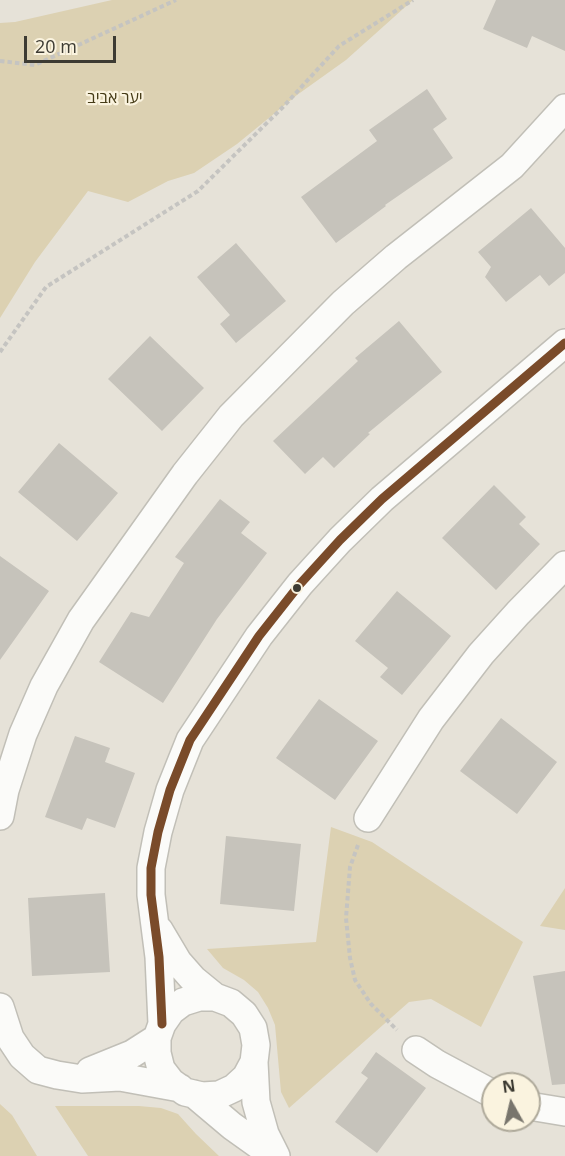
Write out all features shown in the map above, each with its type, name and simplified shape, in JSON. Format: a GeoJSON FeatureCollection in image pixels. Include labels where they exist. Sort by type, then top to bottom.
{"type":"FeatureCollection","features":[{"type":"Feature","properties":{"kind":"street"},"geometry":{"type":"LineString","coordinates":[[0,816],[5,790],[23,734],[44,686],[81,620],[191,466],[231,416],[344,303],[396,257],[512,166],[565,108]]}},
{"type":"Feature","properties":{"kind":"street"},"geometry":{"type":"LineString","coordinates":[[275,1156],[187,1091],[171,1082],[161,1069],[157,1053],[159,957],[153,918],[151,868],[170,790],[190,740],[259,636],[300,584],[382,499],[565,343]]}},
{"type":"Feature","properties":{"kind":"street"},"geometry":{"type":"LineString","coordinates":[[368,818],[431,720],[481,654],[565,565]]}},
{"type":"Feature","properties":{"kind":"street"},"geometry":{"type":"LineString","coordinates":[[153,918],[178,962],[193,979],[215,997],[231,1003],[244,1014],[253,1028],[256,1045],[254,1062],[256,1102],[265,1134],[275,1156]]}},
{"type":"Feature","properties":{"kind":"street"},"geometry":{"type":"LineString","coordinates":[[72,1077],[132,1054],[159,1031],[171,1011],[183,1002],[199,997],[215,997]]}},
{"type":"Feature","properties":{"kind":"street"},"geometry":{"type":"LineString","coordinates":[[0,1008],[10,1038],[22,1056],[38,1070],[72,1077],[120,1077],[202,1096],[219,1095],[234,1088],[246,1077],[254,1062]]}},
{"type":"Feature","properties":{"kind":"street"},"geometry":{"type":"LineString","coordinates":[[416,1050],[481,1088]]}},
{"type":"Feature","properties":{"kind":"street"},"geometry":{"type":"LineString","coordinates":[[541,1108],[565,1112]]}},
{"type":"Feature","properties":{"kind":"path"},"geometry":{"type":"LineString","coordinates":[[0,61],[35,65],[176,0]]}},
{"type":"Feature","properties":{"kind":"path"},"geometry":{"type":"LineString","coordinates":[[0,352],[46,288],[198,191],[283,107],[339,46],[413,0]]}},
{"type":"Feature","properties":{"kind":"path"},"geometry":{"type":"LineString","coordinates":[[368,818],[350,867],[346,918],[350,958],[355,980],[371,1004],[416,1050]]}},
{"type":"Feature","properties":{"kind":"green space","name":"יער אביב"},"geometry":{"type":"Polygon","coordinates":[[[112,0],[413,0],[346,60],[297,95],[237,144],[194,173],[168,181],[128,202],[88,191],[35,262],[0,318],[0,23],[15,22],[112,0]]]}},
{"type":"Feature","properties":{"kind":"green space"},"geometry":{"type":"Polygon","coordinates":[[[331,827],[372,842],[523,942],[481,1027],[431,999],[409,1002],[289,1108],[281,1092],[275,1025],[268,1008],[258,992],[244,980],[223,968],[207,949],[316,942],[331,827]]]}},
{"type":"Feature","properties":{"kind":"green space"},"geometry":{"type":"Polygon","coordinates":[[[565,888],[565,930],[540,926],[565,888]]]}},
{"type":"Feature","properties":{"kind":"green space"},"geometry":{"type":"Polygon","coordinates":[[[0,1104],[12,1115],[37,1156],[0,1156],[0,1104]]]}},
{"type":"Feature","properties":{"kind":"green space"},"geometry":{"type":"Polygon","coordinates":[[[55,1106],[161,1108],[178,1114],[219,1156],[88,1156],[55,1106]]]}},
{"type":"Feature","properties":{"kind":"building"},"geometry":{"type":"Polygon","coordinates":[[[496,0],[565,0],[565,51],[532,36],[527,48],[483,29],[496,0]]]}},
{"type":"Feature","properties":{"kind":"building"},"geometry":{"type":"Polygon","coordinates":[[[427,89],[447,119],[433,129],[453,158],[385,205],[336,243],[301,197],[377,141],[369,130],[427,89]]]}},
{"type":"Feature","properties":{"kind":"building"},"geometry":{"type":"Polygon","coordinates":[[[531,208],[565,248],[565,273],[549,286],[540,275],[506,302],[485,277],[491,267],[478,252],[531,208]]]}},
{"type":"Feature","properties":{"kind":"building"},"geometry":{"type":"Polygon","coordinates":[[[236,243],[286,301],[236,343],[220,324],[230,315],[197,277],[236,243]]]}},
{"type":"Feature","properties":{"kind":"building"},"geometry":{"type":"Polygon","coordinates":[[[399,321],[442,372],[368,433],[370,434],[334,468],[323,457],[305,474],[273,441],[358,361],[355,358],[399,321]]]}},
{"type":"Feature","properties":{"kind":"building"},"geometry":{"type":"Polygon","coordinates":[[[150,336],[204,388],[162,431],[108,379],[150,336]]]}},
{"type":"Feature","properties":{"kind":"building"},"geometry":{"type":"Polygon","coordinates":[[[59,443],[118,493],[77,541],[18,492],[59,443]]]}},
{"type":"Feature","properties":{"kind":"building"},"geometry":{"type":"Polygon","coordinates":[[[494,485],[526,517],[519,524],[540,544],[496,590],[442,538],[494,485]]]}},
{"type":"Feature","properties":{"kind":"building"},"geometry":{"type":"Polygon","coordinates":[[[220,499],[250,522],[241,533],[267,553],[217,619],[163,703],[99,662],[131,612],[149,617],[184,563],[175,557],[220,499]]]}},
{"type":"Feature","properties":{"kind":"building"},"geometry":{"type":"Polygon","coordinates":[[[0,556],[49,591],[0,660],[0,556]]]}},
{"type":"Feature","properties":{"kind":"building"},"geometry":{"type":"Polygon","coordinates":[[[397,591],[451,636],[402,695],[380,677],[388,668],[355,641],[397,591]]]}},
{"type":"Feature","properties":{"kind":"building"},"geometry":{"type":"Polygon","coordinates":[[[319,699],[378,741],[335,800],[276,758],[319,699]]]}},
{"type":"Feature","properties":{"kind":"building"},"geometry":{"type":"Polygon","coordinates":[[[501,718],[557,762],[517,814],[460,771],[501,718]]]}},
{"type":"Feature","properties":{"kind":"building"},"geometry":{"type":"Polygon","coordinates":[[[75,736],[110,748],[105,762],[135,773],[115,828],[87,818],[82,830],[45,817],[75,736]]]}},
{"type":"Feature","properties":{"kind":"building"},"geometry":{"type":"Polygon","coordinates":[[[226,836],[301,844],[294,911],[220,904],[226,836]]]}},
{"type":"Feature","properties":{"kind":"building"},"geometry":{"type":"Polygon","coordinates":[[[105,893],[110,972],[32,976],[28,898],[105,893]]]}},
{"type":"Feature","properties":{"kind":"building"},"geometry":{"type":"Polygon","coordinates":[[[565,971],[565,1084],[552,1085],[533,976],[565,971]]]}},
{"type":"Feature","properties":{"kind":"building"},"geometry":{"type":"Polygon","coordinates":[[[376,1052],[426,1088],[377,1153],[335,1122],[368,1078],[361,1073],[376,1052]]]}},
{"type":"Feature","properties":{"kind":"transit line"},"geometry":{"type":"LineString","coordinates":[[162,1024],[159,957],[151,895],[151,868],[170,790],[190,740],[259,636],[300,584],[340,540],[382,499],[565,343]]}}]}
